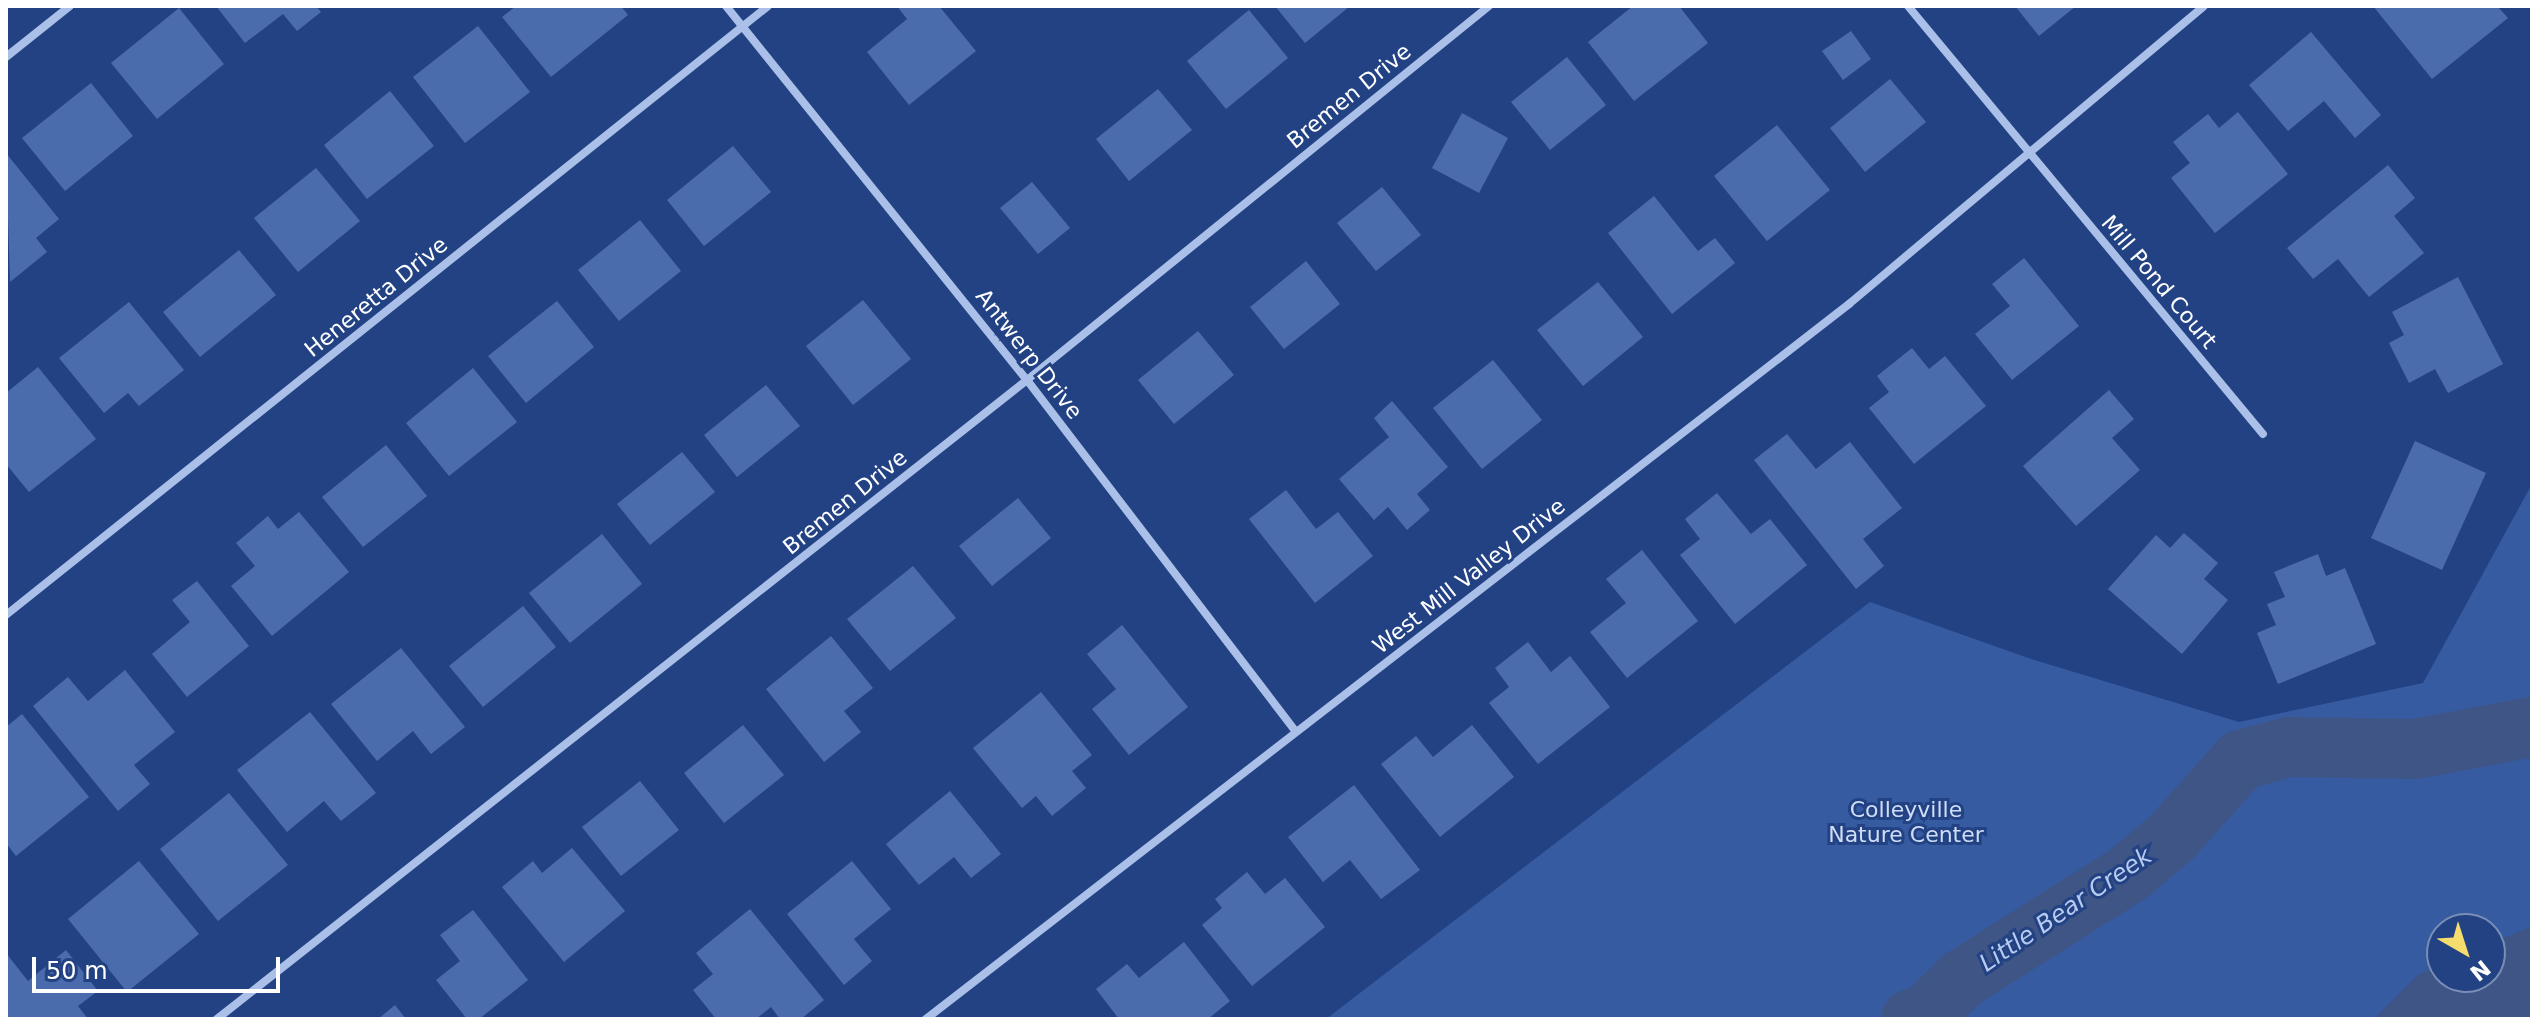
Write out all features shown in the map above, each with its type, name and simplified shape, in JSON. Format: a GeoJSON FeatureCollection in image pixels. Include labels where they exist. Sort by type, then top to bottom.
{"type":"FeatureCollection","features":[{"type":"Feature","properties":{"kind":"street"},"geometry":{"type":"LineString","coordinates":[[6,57],[70,6]]}},
{"type":"Feature","properties":{"kind":"street","name":"Antwerp Drive"},"geometry":{"type":"LineString","coordinates":[[726,6],[1027,380],[1295,730]]}},
{"type":"Feature","properties":{"kind":"street","name":"Heneretta Drive"},"geometry":{"type":"LineString","coordinates":[[6,615],[768,6]]}},
{"type":"Feature","properties":{"kind":"street","name":"Bremen Drive"},"geometry":{"type":"LineString","coordinates":[[217,1019],[1027,380],[1489,6]]}},
{"type":"Feature","properties":{"kind":"street","name":"Mill Pond Court"},"geometry":{"type":"LineString","coordinates":[[1908,6],[2263,434]]}},
{"type":"Feature","properties":{"kind":"street","name":"West Mill Valley Drive"},"geometry":{"type":"LineString","coordinates":[[926,1019],[1295,730],[1849,304],[2204,6]]}},
{"type":"Feature","properties":{"kind":"green space","name":"Colleyville Nature Center"},"geometry":{"type":"Polygon","coordinates":[[[2532,484],[2532,1019],[1326,1019],[1870,602],[2031,659],[2239,722],[2423,683],[2532,484]]]}},
{"type":"Feature","properties":{"kind":"shaded area"},"geometry":{"type":"Polygon","coordinates":[[[2532,926],[2532,1019],[2374,1019],[2418,975],[2426,972],[2426,993],[2506,993],[2506,937],[2532,926]]]}},
{"type":"Feature","properties":{"kind":"building"},"geometry":{"type":"Polygon","coordinates":[[[216,6],[316,6],[321,12],[297,31],[283,14],[245,43],[216,6]]]}},
{"type":"Feature","properties":{"kind":"building"},"geometry":{"type":"Polygon","coordinates":[[[516,6],[621,6],[628,15],[551,77],[502,17],[516,6]]]}},
{"type":"Feature","properties":{"kind":"building"},"geometry":{"type":"Polygon","coordinates":[[[897,6],[939,6],[976,51],[909,105],[867,52],[907,19],[897,6]]]}},
{"type":"Feature","properties":{"kind":"building"},"geometry":{"type":"Polygon","coordinates":[[[1275,6],[1350,6],[1305,43],[1275,6]]]}},
{"type":"Feature","properties":{"kind":"building"},"geometry":{"type":"Polygon","coordinates":[[[1633,6],[1679,6],[1708,43],[1634,101],[1588,42],[1633,6]]]}},
{"type":"Feature","properties":{"kind":"building"},"geometry":{"type":"Polygon","coordinates":[[[2015,6],[2076,6],[2039,36],[2015,6]]]}},
{"type":"Feature","properties":{"kind":"building"},"geometry":{"type":"Polygon","coordinates":[[[2373,6],[2497,6],[2508,18],[2432,79],[2373,6]]]}},
{"type":"Feature","properties":{"kind":"building"},"geometry":{"type":"Polygon","coordinates":[[[179,8],[224,64],[157,119],[111,63],[179,8]]]}},
{"type":"Feature","properties":{"kind":"building"},"geometry":{"type":"Polygon","coordinates":[[[1249,10],[1288,58],[1226,109],[1187,61],[1249,10]]]}},
{"type":"Feature","properties":{"kind":"building"},"geometry":{"type":"Polygon","coordinates":[[[478,26],[530,92],[465,143],[413,77],[478,26]]]}},
{"type":"Feature","properties":{"kind":"building"},"geometry":{"type":"Polygon","coordinates":[[[1851,31],[1871,59],[1843,80],[1822,51],[1851,31]]]}},
{"type":"Feature","properties":{"kind":"building"},"geometry":{"type":"Polygon","coordinates":[[[2311,32],[2381,115],[2355,138],[2324,101],[2288,131],[2249,85],[2311,32]]]}},
{"type":"Feature","properties":{"kind":"building"},"geometry":{"type":"Polygon","coordinates":[[[1567,57],[1606,105],[1550,150],[1511,102],[1567,57]]]}},
{"type":"Feature","properties":{"kind":"building"},"geometry":{"type":"Polygon","coordinates":[[[1890,79],[1926,122],[1865,172],[1830,128],[1890,79]]]}},
{"type":"Feature","properties":{"kind":"building"},"geometry":{"type":"Polygon","coordinates":[[[91,83],[133,136],[65,191],[22,138],[91,83]]]}},
{"type":"Feature","properties":{"kind":"building"},"geometry":{"type":"Polygon","coordinates":[[[1158,89],[1192,130],[1129,181],[1096,139],[1158,89]]]}},
{"type":"Feature","properties":{"kind":"building"},"geometry":{"type":"Polygon","coordinates":[[[390,91],[434,146],[367,199],[324,145],[390,91]]]}},
{"type":"Feature","properties":{"kind":"building"},"geometry":{"type":"Polygon","coordinates":[[[2238,112],[2288,174],[2215,233],[2171,178],[2190,163],[2173,142],[2208,114],[2219,128],[2238,112]]]}},
{"type":"Feature","properties":{"kind":"building"},"geometry":{"type":"Polygon","coordinates":[[[1462,113],[1508,138],[1479,193],[1432,168],[1462,113]]]}},
{"type":"Feature","properties":{"kind":"building"},"geometry":{"type":"Polygon","coordinates":[[[1777,125],[1830,190],[1767,241],[1714,176],[1777,125]]]}},
{"type":"Feature","properties":{"kind":"building"},"geometry":{"type":"Polygon","coordinates":[[[733,146],[771,192],[704,246],[667,200],[733,146]]]}},
{"type":"Feature","properties":{"kind":"building"},"geometry":{"type":"Polygon","coordinates":[[[6,153],[59,219],[36,238],[47,252],[10,282],[6,153]]]}},
{"type":"Feature","properties":{"kind":"building"},"geometry":{"type":"Polygon","coordinates":[[[2388,165],[2415,198],[2394,216],[2424,253],[2369,297],[2338,259],[2313,279],[2287,248],[2388,165]]]}},
{"type":"Feature","properties":{"kind":"building"},"geometry":{"type":"Polygon","coordinates":[[[316,168],[360,221],[298,272],[254,218],[316,168]]]}},
{"type":"Feature","properties":{"kind":"building"},"geometry":{"type":"Polygon","coordinates":[[[1032,182],[1070,228],[1038,254],[1000,208],[1032,182]]]}},
{"type":"Feature","properties":{"kind":"building"},"geometry":{"type":"Polygon","coordinates":[[[1382,187],[1421,235],[1376,271],[1337,223],[1382,187]]]}},
{"type":"Feature","properties":{"kind":"building"},"geometry":{"type":"Polygon","coordinates":[[[1654,196],[1698,251],[1715,238],[1735,263],[1672,314],[1608,233],[1654,196]]]}},
{"type":"Feature","properties":{"kind":"building"},"geometry":{"type":"Polygon","coordinates":[[[640,220],[681,271],[619,321],[578,270],[640,220]]]}},
{"type":"Feature","properties":{"kind":"building"},"geometry":{"type":"Polygon","coordinates":[[[239,250],[276,295],[200,357],[163,312],[239,250]]]}},
{"type":"Feature","properties":{"kind":"building"},"geometry":{"type":"Polygon","coordinates":[[[2024,258],[2079,326],[2012,380],[1975,334],[2010,306],[1992,284],[2024,258]]]}},
{"type":"Feature","properties":{"kind":"building"},"geometry":{"type":"Polygon","coordinates":[[[1306,261],[1340,304],[1284,349],[1250,307],[1306,261]]]}},
{"type":"Feature","properties":{"kind":"building"},"geometry":{"type":"Polygon","coordinates":[[[2458,277],[2503,364],[2448,393],[2435,369],[2409,383],[2389,343],[2404,335],[2392,312],[2458,277]]]}},
{"type":"Feature","properties":{"kind":"building"},"geometry":{"type":"Polygon","coordinates":[[[1598,282],[1643,337],[1583,386],[1537,330],[1598,282]]]}},
{"type":"Feature","properties":{"kind":"building"},"geometry":{"type":"Polygon","coordinates":[[[863,300],[911,359],[853,405],[806,346],[863,300]]]}},
{"type":"Feature","properties":{"kind":"building"},"geometry":{"type":"Polygon","coordinates":[[[557,301],[594,347],[526,403],[488,356],[557,301]]]}},
{"type":"Feature","properties":{"kind":"building"},"geometry":{"type":"Polygon","coordinates":[[[129,302],[184,370],[139,406],[128,393],[104,413],[59,358],[129,302]]]}},
{"type":"Feature","properties":{"kind":"building"},"geometry":{"type":"Polygon","coordinates":[[[1198,331],[1234,375],[1174,424],[1138,380],[1198,331]]]}},
{"type":"Feature","properties":{"kind":"building"},"geometry":{"type":"Polygon","coordinates":[[[1912,348],[1929,369],[1945,356],[1986,406],[1914,464],[1869,408],[1889,392],[1877,376],[1912,348]]]}},
{"type":"Feature","properties":{"kind":"building"},"geometry":{"type":"Polygon","coordinates":[[[1493,360],[1542,420],[1482,469],[1433,408],[1493,360]]]}},
{"type":"Feature","properties":{"kind":"building"},"geometry":{"type":"Polygon","coordinates":[[[38,367],[96,439],[29,492],[6,464],[6,393],[38,367]]]}},
{"type":"Feature","properties":{"kind":"building"},"geometry":{"type":"Polygon","coordinates":[[[473,368],[517,422],[449,476],[406,423],[473,368]]]}},
{"type":"Feature","properties":{"kind":"building"},"geometry":{"type":"Polygon","coordinates":[[[766,385],[800,426],[737,477],[704,435],[766,385]]]}},
{"type":"Feature","properties":{"kind":"building"},"geometry":{"type":"Polygon","coordinates":[[[2109,390],[2134,419],[2112,438],[2140,470],[2076,526],[2023,466],[2109,390]]]}},
{"type":"Feature","properties":{"kind":"building"},"geometry":{"type":"Polygon","coordinates":[[[1392,401],[1448,467],[1417,494],[1430,510],[1407,530],[1388,507],[1374,520],[1339,479],[1389,437],[1374,418],[1392,401]]]}},
{"type":"Feature","properties":{"kind":"building"},"geometry":{"type":"Polygon","coordinates":[[[1787,434],[1816,469],[1850,442],[1902,508],[1863,539],[1884,566],[1856,589],[1754,460],[1787,434]]]}},
{"type":"Feature","properties":{"kind":"building"},"geometry":{"type":"Polygon","coordinates":[[[2415,441],[2486,473],[2442,570],[2371,538],[2415,441]]]}},
{"type":"Feature","properties":{"kind":"building"},"geometry":{"type":"Polygon","coordinates":[[[386,445],[427,496],[363,547],[322,497],[386,445]]]}},
{"type":"Feature","properties":{"kind":"building"},"geometry":{"type":"Polygon","coordinates":[[[682,452],[715,492],[650,545],[617,504],[682,452]]]}},
{"type":"Feature","properties":{"kind":"building"},"geometry":{"type":"Polygon","coordinates":[[[1286,490],[1316,529],[1338,512],[1373,556],[1315,603],[1249,519],[1286,490]]]}},
{"type":"Feature","properties":{"kind":"building"},"geometry":{"type":"Polygon","coordinates":[[[1717,493],[1751,534],[1770,519],[1807,565],[1735,624],[1680,555],[1700,539],[1685,519],[1717,493]]]}},
{"type":"Feature","properties":{"kind":"building"},"geometry":{"type":"Polygon","coordinates":[[[1018,498],[1051,538],[992,586],[959,546],[1018,498]]]}},
{"type":"Feature","properties":{"kind":"building"},"geometry":{"type":"Polygon","coordinates":[[[299,512],[349,572],[272,636],[231,586],[255,566],[236,543],[268,516],[278,529],[299,512]]]}},
{"type":"Feature","properties":{"kind":"building"},"geometry":{"type":"Polygon","coordinates":[[[2184,533],[2218,563],[2204,579],[2228,600],[2182,654],[2108,589],[2156,535],[2170,548],[2184,533]]]}},
{"type":"Feature","properties":{"kind":"building"},"geometry":{"type":"Polygon","coordinates":[[[602,534],[642,584],[570,643],[529,593],[602,534]]]}},
{"type":"Feature","properties":{"kind":"building"},"geometry":{"type":"Polygon","coordinates":[[[1642,550],[1698,621],[1627,678],[1590,632],[1626,603],[1606,579],[1642,550]]]}},
{"type":"Feature","properties":{"kind":"building"},"geometry":{"type":"Polygon","coordinates":[[[2318,554],[2326,576],[2345,568],[2376,644],[2278,684],[2257,633],[2276,625],[2267,604],[2285,597],[2274,572],[2318,554]]]}},
{"type":"Feature","properties":{"kind":"building"},"geometry":{"type":"Polygon","coordinates":[[[913,566],[956,618],[890,671],[847,619],[913,566]]]}},
{"type":"Feature","properties":{"kind":"building"},"geometry":{"type":"Polygon","coordinates":[[[197,581],[249,646],[187,697],[152,654],[190,622],[172,600],[197,581]]]}},
{"type":"Feature","properties":{"kind":"building"},"geometry":{"type":"Polygon","coordinates":[[[523,606],[556,647],[483,707],[449,666],[523,606]]]}},
{"type":"Feature","properties":{"kind":"building"},"geometry":{"type":"Polygon","coordinates":[[[1122,625],[1188,707],[1129,755],[1092,709],[1116,689],[1087,654],[1122,625]]]}},
{"type":"Feature","properties":{"kind":"building"},"geometry":{"type":"Polygon","coordinates":[[[831,636],[873,688],[844,711],[861,732],[824,762],[766,689],[831,636]]]}},
{"type":"Feature","properties":{"kind":"building"},"geometry":{"type":"Polygon","coordinates":[[[1528,642],[1551,672],[1570,656],[1610,707],[1538,764],[1489,703],[1509,687],[1495,668],[1528,642]]]}},
{"type":"Feature","properties":{"kind":"building"},"geometry":{"type":"Polygon","coordinates":[[[401,648],[465,727],[431,754],[413,731],[377,761],[331,704],[401,648]]]}},
{"type":"Feature","properties":{"kind":"building"},"geometry":{"type":"Polygon","coordinates":[[[125,670],[175,732],[134,765],[150,784],[118,811],[33,706],[68,677],[88,701],[125,670]]]}},
{"type":"Feature","properties":{"kind":"building"},"geometry":{"type":"Polygon","coordinates":[[[1041,692],[1092,755],[1072,771],[1086,788],[1052,816],[1036,796],[1022,808],[973,748],[1041,692]]]}},
{"type":"Feature","properties":{"kind":"building"},"geometry":{"type":"Polygon","coordinates":[[[310,712],[376,793],[341,821],[324,801],[287,832],[237,770],[310,712]]]}},
{"type":"Feature","properties":{"kind":"building"},"geometry":{"type":"Polygon","coordinates":[[[22,714],[89,797],[16,856],[6,843],[6,727],[22,714]]]}},
{"type":"Feature","properties":{"kind":"building"},"geometry":{"type":"Polygon","coordinates":[[[743,725],[784,775],[724,823],[684,773],[743,725]]]}},
{"type":"Feature","properties":{"kind":"building"},"geometry":{"type":"Polygon","coordinates":[[[1472,725],[1514,777],[1440,837],[1381,764],[1416,736],[1433,757],[1472,725]]]}},
{"type":"Feature","properties":{"kind":"building"},"geometry":{"type":"Polygon","coordinates":[[[640,781],[679,830],[621,876],[582,827],[640,781]]]}},
{"type":"Feature","properties":{"kind":"building"},"geometry":{"type":"Polygon","coordinates":[[[1354,785],[1420,870],[1381,899],[1350,860],[1323,882],[1288,837],[1354,785]]]}},
{"type":"Feature","properties":{"kind":"building"},"geometry":{"type":"Polygon","coordinates":[[[950,791],[1001,854],[971,878],[954,857],[919,885],[886,844],[950,791]]]}},
{"type":"Feature","properties":{"kind":"building"},"geometry":{"type":"Polygon","coordinates":[[[229,793],[288,865],[218,921],[160,849],[229,793]]]}},
{"type":"Feature","properties":{"kind":"building"},"geometry":{"type":"Polygon","coordinates":[[[572,848],[625,911],[564,962],[502,887],[533,861],[542,873],[572,848]]]}},
{"type":"Feature","properties":{"kind":"building"},"geometry":{"type":"Polygon","coordinates":[[[139,861],[199,934],[127,992],[68,919],[139,861]]]}},
{"type":"Feature","properties":{"kind":"building"},"geometry":{"type":"Polygon","coordinates":[[[852,861],[891,909],[854,939],[872,961],[844,985],[787,914],[852,861]]]}},
{"type":"Feature","properties":{"kind":"building"},"geometry":{"type":"Polygon","coordinates":[[[1247,872],[1265,894],[1285,878],[1325,927],[1252,986],[1202,925],[1222,908],[1215,899],[1247,872]]]}},
{"type":"Feature","properties":{"kind":"building"},"geometry":{"type":"Polygon","coordinates":[[[750,909],[824,1000],[801,1019],[780,1019],[771,1007],[756,1019],[716,1019],[693,990],[713,974],[696,953],[750,909]]]}},
{"type":"Feature","properties":{"kind":"building"},"geometry":{"type":"Polygon","coordinates":[[[473,910],[528,980],[479,1019],[467,1019],[436,980],[460,961],[440,935],[473,910]]]}},
{"type":"Feature","properties":{"kind":"building"},"geometry":{"type":"Polygon","coordinates":[[[1184,942],[1230,1001],[1208,1019],[1119,1019],[1096,989],[1127,964],[1139,978],[1184,942]]]}},
{"type":"Feature","properties":{"kind":"building"},"geometry":{"type":"Polygon","coordinates":[[[66,950],[98,991],[78,1006],[88,1019],[6,1019],[6,953],[28,981],[66,950]]]}},
{"type":"Feature","properties":{"kind":"building"},"geometry":{"type":"Polygon","coordinates":[[[395,1005],[406,1019],[378,1019],[395,1005]]]}},
{"type":"Feature","properties":{"kind":"waterway","name":"Little Bear Creek"},"geometry":{"type":"LineString","coordinates":[[1911,1019],[1925,1015],[1962,979],[2128,874],[2171,838],[2241,760],[2289,747],[2415,749],[2532,727]]}},
{"type":"Feature","properties":{"kind":"waterway","name":"Little Bear Creek"},"geometry":{"type":"LineString","coordinates":[[1925,1015],[1927,1019]]}}]}
